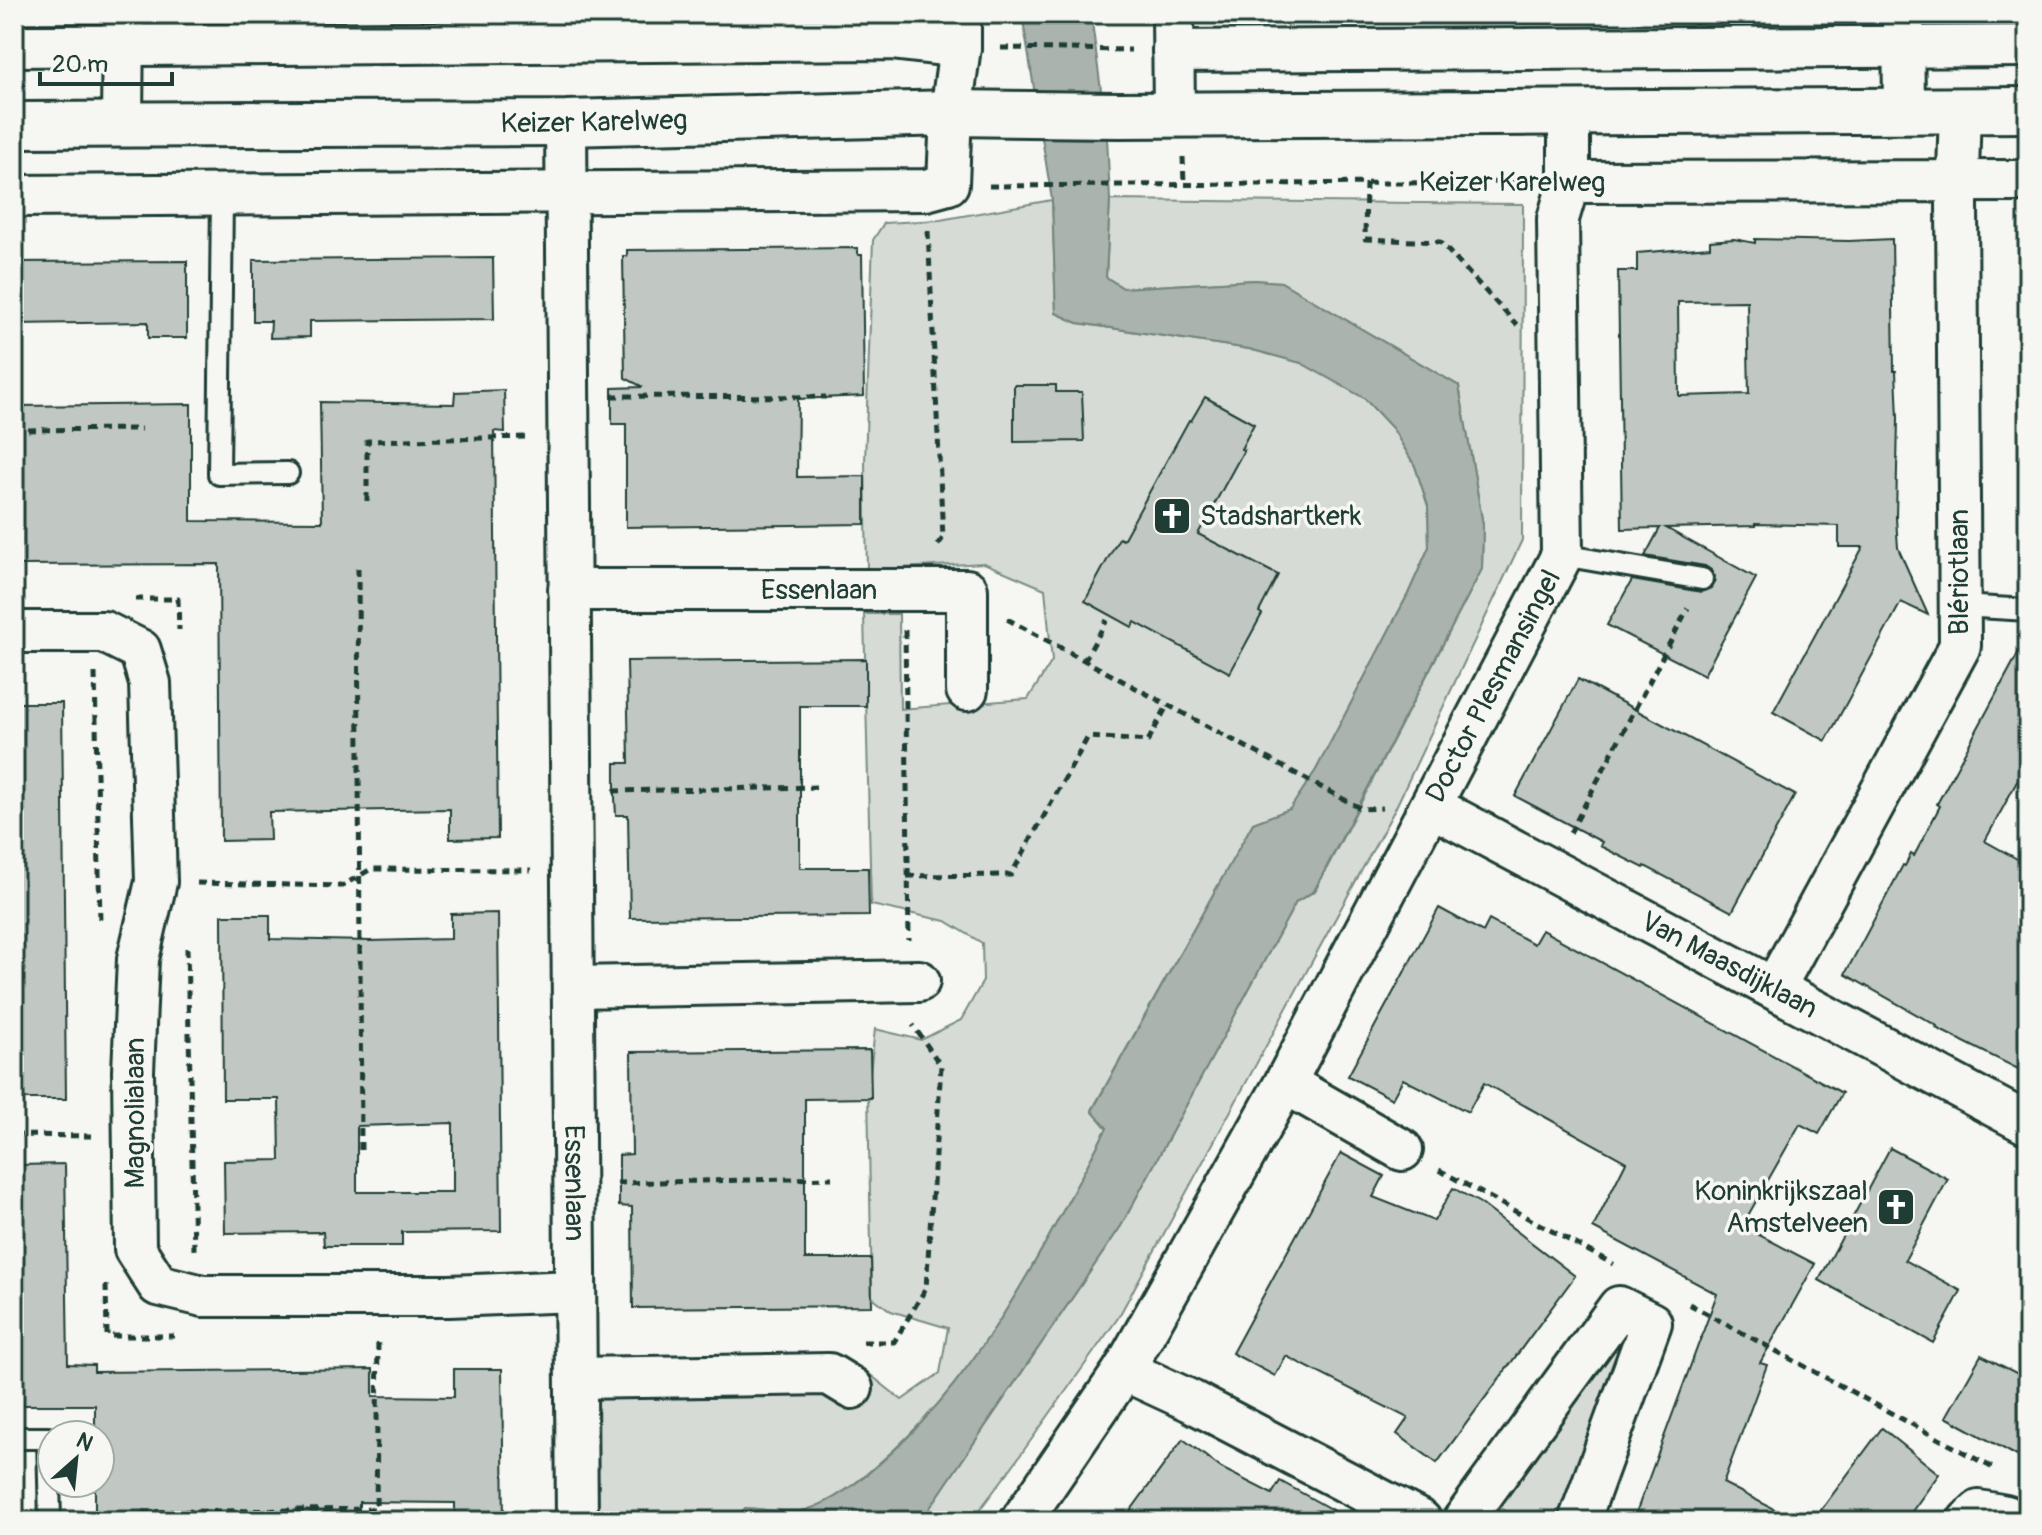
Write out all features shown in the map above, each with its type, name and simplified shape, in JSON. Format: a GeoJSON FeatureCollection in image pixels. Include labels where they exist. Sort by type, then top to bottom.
{"type":"FeatureCollection","features":[{"type":"Feature","properties":{"kind":"main road","name":"Keizer Karelweg"},"geometry":{"type":"LineString","coordinates":[[14,125],[566,123],[972,114],[2028,110]]}},
{"type":"Feature","properties":{"kind":"street"},"geometry":{"type":"LineString","coordinates":[[122,124],[123,30]]}},
{"type":"Feature","properties":{"kind":"street"},"geometry":{"type":"LineString","coordinates":[[14,46],[123,30],[891,39],[960,31],[972,114],[937,187],[566,194],[14,196]]}},
{"type":"Feature","properties":{"kind":"street"},"geometry":{"type":"LineString","coordinates":[[1904,31],[1904,110]]}},
{"type":"Feature","properties":{"kind":"street"},"geometry":{"type":"LineString","coordinates":[[1174,114],[1173,32],[1904,31],[2028,46]]}},
{"type":"Feature","properties":{"kind":"street","name":"Blériotlaan"},"geometry":{"type":"LineString","coordinates":[[1775,987],[1960,646],[1957,182],[1960,110]]}},
{"type":"Feature","properties":{"kind":"street","name":"Doctor Plesmansingel"},"geometry":{"type":"LineString","coordinates":[[1021,1521],[1124,1370],[1285,1083],[1562,555],[1558,219],[1569,182],[1569,114]]}},
{"type":"Feature","properties":{"kind":"street","name":"Essenlaan"},"geometry":{"type":"LineString","coordinates":[[566,123],[577,1521]]}},
{"type":"Feature","properties":{"kind":"street","name":"Keizer Karelweg"},"geometry":{"type":"LineString","coordinates":[[1569,182],[2028,181]]}},
{"type":"Feature","properties":{"kind":"street","name":"Essenlaan"},"geometry":{"type":"LineString","coordinates":[[569,590],[967,590],[967,598]]}},
{"type":"Feature","properties":{"kind":"street"},"geometry":{"type":"LineString","coordinates":[[967,598],[967,690]]}},
{"type":"Feature","properties":{"kind":"street","name":"Magnolialaan"},"geometry":{"type":"LineString","coordinates":[[14,632],[104,632],[140,650],[150,683],[156,882],[138,959],[133,1137],[135,1249],[158,1285],[203,1296],[449,1296],[575,1291]]}},
{"type":"Feature","properties":{"kind":"street","name":"Van Maasdijklaan"},"geometry":{"type":"LineString","coordinates":[[1431,806],[2028,1124]]}},
{"type":"Feature","properties":{"kind":"street"},"geometry":{"type":"LineString","coordinates":[[573,987],[919,981]]}},
{"type":"Feature","properties":{"kind":"street"},"geometry":{"type":"LineString","coordinates":[[1285,1083],[1402,1150]]}},
{"type":"Feature","properties":{"kind":"street"},"geometry":{"type":"LineString","coordinates":[[1463,1521],[1619,1307],[1651,1323],[1579,1521]]}},
{"type":"Feature","properties":{"kind":"street"},"geometry":{"type":"LineString","coordinates":[[1124,1370],[1191,1401],[1421,1521]]}},
{"type":"Feature","properties":{"kind":"street"},"geometry":{"type":"LineString","coordinates":[[576,1378],[829,1374],[852,1388]]}},
{"type":"Feature","properties":{"kind":"street"},"geometry":{"type":"LineString","coordinates":[[1968,1521],[1979,1511],[2006,1516],[2008,1521]]}},
{"type":"Feature","properties":{"kind":"lane"},"geometry":{"type":"LineString","coordinates":[[222,196],[219,474],[288,473]]}},
{"type":"Feature","properties":{"kind":"lane"},"geometry":{"type":"LineString","coordinates":[[1562,555],[1702,579]]}},
{"type":"Feature","properties":{"kind":"lane"},"geometry":{"type":"LineString","coordinates":[[1961,606],[2028,610]]}},
{"type":"Feature","properties":{"kind":"lane"},"geometry":{"type":"LineString","coordinates":[[14,1438],[48,1438],[50,1521]]}},
{"type":"Feature","properties":{"kind":"path"},"geometry":{"type":"LineString","coordinates":[[1026,48],[1096,49]]}},
{"type":"Feature","properties":{"kind":"path","name":"Keizer Karelweg"},"geometry":{"type":"LineString","coordinates":[[997,186],[1569,182]]}},
{"type":"Feature","properties":{"kind":"path"},"geometry":{"type":"LineString","coordinates":[[1366,183],[1365,239],[1440,242],[1559,369]]}},
{"type":"Feature","properties":{"kind":"path"},"geometry":{"type":"LineString","coordinates":[[905,590],[943,538],[937,187]]}},
{"type":"Feature","properties":{"kind":"path"},"geometry":{"type":"LineString","coordinates":[[568,396],[826,397]]}},
{"type":"Feature","properties":{"kind":"path"},"geometry":{"type":"LineString","coordinates":[[14,430],[141,429]]}},
{"type":"Feature","properties":{"kind":"path"},"geometry":{"type":"LineString","coordinates":[[367,501],[367,441],[568,436]]}},
{"type":"Feature","properties":{"kind":"path"},"geometry":{"type":"LineString","coordinates":[[358,568],[361,1155]]}},
{"type":"Feature","properties":{"kind":"path"},"geometry":{"type":"LineString","coordinates":[[1551,869],[1702,579]]}},
{"type":"Feature","properties":{"kind":"path"},"geometry":{"type":"LineString","coordinates":[[967,598],[1362,809]]}},
{"type":"Feature","properties":{"kind":"path"},"geometry":{"type":"LineString","coordinates":[[1084,661],[1107,620]]}},
{"type":"Feature","properties":{"kind":"path"},"geometry":{"type":"LineString","coordinates":[[94,632],[100,931]]}},
{"type":"Feature","properties":{"kind":"path"},"geometry":{"type":"LineString","coordinates":[[907,876],[1011,875],[1088,737],[1148,741],[1167,706]]}},
{"type":"Feature","properties":{"kind":"path"},"geometry":{"type":"LineString","coordinates":[[571,792],[816,787]]}},
{"type":"Feature","properties":{"kind":"path"},"geometry":{"type":"LineString","coordinates":[[156,882],[342,886],[371,869],[572,870]]}},
{"type":"Feature","properties":{"kind":"path"},"geometry":{"type":"LineString","coordinates":[[14,1135],[133,1137]]}},
{"type":"Feature","properties":{"kind":"path"},"geometry":{"type":"LineString","coordinates":[[1402,1150],[1625,1270]]}},
{"type":"Feature","properties":{"kind":"path"},"geometry":{"type":"LineString","coordinates":[[574,1184],[832,1178]]}},
{"type":"Feature","properties":{"kind":"path"},"geometry":{"type":"LineString","coordinates":[[106,1274],[107,1336],[187,1336]]}},
{"type":"Feature","properties":{"kind":"path"},"geometry":{"type":"LineString","coordinates":[[1680,1300],[2000,1472]]}},
{"type":"Feature","properties":{"kind":"path"},"geometry":{"type":"LineString","coordinates":[[142,1512],[376,1509],[378,1335],[393,1335]]}},
{"type":"Feature","properties":{"kind":"shaded area"},"geometry":{"type":"Polygon","coordinates":[[[1022,14],[1091,14],[1107,136],[1110,200],[1106,277],[1123,288],[1254,280],[1281,282],[1459,386],[1483,525],[1482,569],[1314,891],[1296,902],[1121,1226],[921,1521],[734,1521],[745,1508],[800,1511],[816,1507],[844,1491],[878,1465],[915,1430],[979,1350],[1034,1264],[1107,1128],[1092,1111],[1253,823],[1290,809],[1316,770],[1408,594],[1429,547],[1428,506],[1415,466],[1393,429],[1364,398],[1301,363],[1249,349],[1078,323],[1056,313],[1052,200],[1022,14]]]}},
{"type":"Feature","properties":{"kind":"shaded area"},"geometry":{"type":"Polygon","coordinates":[[[1052,200],[1056,313],[1078,323],[1249,349],[1302,363],[1364,398],[1393,429],[1415,466],[1428,506],[1429,547],[1408,594],[1316,770],[1290,809],[1253,823],[1092,1110],[1107,1128],[1059,1219],[1008,1308],[949,1391],[915,1429],[862,1478],[836,1496],[806,1510],[746,1508],[734,1521],[594,1521],[595,1369],[868,1373],[902,1400],[940,1373],[948,1328],[891,1311],[872,1297],[868,1092],[875,1029],[921,1040],[961,1020],[983,981],[982,943],[946,921],[871,905],[864,614],[899,614],[900,709],[1028,699],[1052,661],[1045,589],[984,563],[867,570],[865,462],[873,240],[884,223],[940,220],[1052,200]]]}},
{"type":"Feature","properties":{"kind":"shaded area"},"geometry":{"type":"Polygon","coordinates":[[[1110,200],[1523,204],[1522,540],[1395,809],[1118,1318],[971,1521],[921,1521],[1121,1226],[1296,902],[1315,891],[1482,569],[1483,525],[1459,386],[1281,282],[1254,280],[1123,288],[1106,277],[1110,200]]]}},
{"type":"Feature","properties":{"kind":"shaded area"},"geometry":{"type":"Polygon","coordinates":[[[1604,1345],[1627,1356],[1563,1521],[1523,1521],[1488,1501],[1604,1345]]]}},
{"type":"Feature","properties":{"kind":"building"},"geometry":{"type":"Polygon","coordinates":[[[1734,239],[1755,243],[1755,239],[1892,239],[1894,371],[1898,418],[1898,548],[1928,615],[1901,602],[1826,741],[1773,712],[1863,547],[1839,547],[1839,526],[1755,524],[1666,528],[1756,578],[1704,675],[1607,625],[1632,580],[1701,592],[1711,588],[1715,580],[1711,570],[1705,566],[1645,556],[1660,528],[1622,529],[1618,271],[1637,271],[1637,253],[1710,247],[1710,241],[1734,239]],[[1747,301],[1678,302],[1679,396],[1749,394],[1747,301]]]}},
{"type":"Feature","properties":{"kind":"building"},"geometry":{"type":"Polygon","coordinates":[[[858,248],[858,255],[862,255],[864,396],[798,399],[797,477],[865,476],[865,524],[626,527],[626,424],[612,424],[612,388],[643,387],[625,378],[623,256],[627,256],[627,250],[858,248]]]}},
{"type":"Feature","properties":{"kind":"building"},"geometry":{"type":"Polygon","coordinates":[[[493,258],[494,319],[310,321],[310,337],[270,338],[271,321],[253,321],[253,260],[493,258]]]}},
{"type":"Feature","properties":{"kind":"building"},"geometry":{"type":"Polygon","coordinates":[[[187,261],[187,338],[148,338],[148,322],[14,324],[14,262],[187,261]]]}},
{"type":"Feature","properties":{"kind":"building"},"geometry":{"type":"Polygon","coordinates":[[[1014,385],[1056,385],[1056,392],[1082,392],[1084,441],[1014,442],[1014,385]]]}},
{"type":"Feature","properties":{"kind":"building"},"geometry":{"type":"Polygon","coordinates":[[[504,390],[505,432],[494,431],[498,838],[450,839],[450,809],[269,812],[270,840],[221,841],[219,564],[14,565],[14,517],[19,517],[19,406],[191,404],[191,521],[322,522],[320,402],[454,404],[455,392],[504,390]]]}},
{"type":"Feature","properties":{"kind":"building"},"geometry":{"type":"Polygon","coordinates":[[[1205,397],[1254,424],[1241,449],[1244,450],[1198,534],[1278,575],[1259,612],[1262,614],[1230,673],[1135,622],[1132,627],[1085,601],[1119,538],[1123,540],[1189,420],[1205,397]]]}},
{"type":"Feature","properties":{"kind":"building"},"geometry":{"type":"Polygon","coordinates":[[[2028,635],[2028,761],[1985,841],[2028,865],[2028,1074],[1936,1028],[1845,974],[1903,865],[1911,854],[1914,856],[1940,806],[1937,804],[2028,635]]]}},
{"type":"Feature","properties":{"kind":"building"},"geometry":{"type":"Polygon","coordinates":[[[866,659],[866,706],[800,706],[800,868],[868,868],[869,916],[630,918],[628,815],[616,815],[615,798],[615,763],[629,763],[627,661],[866,659]]]}},
{"type":"Feature","properties":{"kind":"building"},"geometry":{"type":"Polygon","coordinates":[[[1578,679],[1795,795],[1732,912],[1600,846],[1602,842],[1515,796],[1578,679]]]}},
{"type":"Feature","properties":{"kind":"building"},"geometry":{"type":"Polygon","coordinates":[[[15,703],[62,703],[66,1099],[19,1099],[15,703]]]}},
{"type":"Feature","properties":{"kind":"building"},"geometry":{"type":"Polygon","coordinates":[[[1439,908],[1483,932],[1489,920],[1534,944],[1542,930],[1842,1093],[1819,1134],[1800,1124],[1742,1226],[1815,1264],[1760,1363],[1767,1365],[1723,1483],[1797,1521],[1633,1521],[1717,1294],[1593,1228],[1626,1162],[1484,1083],[1468,1112],[1403,1079],[1392,1099],[1348,1076],[1439,908]]]}},
{"type":"Feature","properties":{"kind":"building"},"geometry":{"type":"Polygon","coordinates":[[[498,913],[501,1231],[402,1232],[402,1246],[324,1246],[323,1232],[225,1233],[224,1161],[280,1160],[279,1099],[223,1099],[222,915],[270,915],[270,939],[370,941],[451,939],[451,914],[498,913]],[[453,1123],[357,1126],[357,1192],[453,1192],[453,1123]]]}},
{"type":"Feature","properties":{"kind":"building"},"geometry":{"type":"Polygon","coordinates":[[[870,1050],[871,1098],[805,1099],[805,1259],[871,1259],[872,1306],[633,1308],[632,1207],[619,1206],[619,1155],[632,1154],[631,1052],[870,1050]]]}},
{"type":"Feature","properties":{"kind":"building"},"geometry":{"type":"Polygon","coordinates":[[[1890,1148],[1948,1179],[1905,1260],[1961,1291],[1933,1343],[1819,1280],[1890,1148]]]}},
{"type":"Feature","properties":{"kind":"building"},"geometry":{"type":"Polygon","coordinates":[[[1341,1153],[1384,1176],[1373,1197],[1434,1221],[1453,1188],[1480,1203],[1575,1276],[1437,1463],[1397,1434],[1408,1418],[1286,1356],[1275,1376],[1232,1353],[1341,1153]]]}},
{"type":"Feature","properties":{"kind":"building"},"geometry":{"type":"Polygon","coordinates":[[[65,1164],[68,1364],[94,1365],[94,1372],[373,1369],[373,1396],[454,1397],[454,1369],[502,1369],[504,1521],[455,1521],[455,1503],[359,1502],[359,1521],[95,1521],[95,1499],[116,1499],[116,1419],[95,1419],[95,1405],[14,1405],[14,1366],[19,1366],[19,1165],[65,1164]]]}},
{"type":"Feature","properties":{"kind":"building"},"geometry":{"type":"Polygon","coordinates":[[[1981,1355],[2028,1379],[2028,1462],[1946,1417],[1981,1355]]]}},
{"type":"Feature","properties":{"kind":"building"},"geometry":{"type":"Polygon","coordinates":[[[1882,1428],[1939,1474],[1905,1521],[1813,1521],[1882,1428]]]}},
{"type":"Feature","properties":{"kind":"building"},"geometry":{"type":"Polygon","coordinates":[[[1183,1439],[1221,1468],[1272,1494],[1280,1481],[1352,1521],[1123,1521],[1183,1439]]]}},
{"type":"Feature","properties":{"kind":"place","name":"Stadshartkerk"},"geometry":{"type":"Point","coordinates":[1172,516]}},
{"type":"Feature","properties":{"kind":"place","name":"Koninkrijkszaal Amstelveen"},"geometry":{"type":"Point","coordinates":[1896,1207]}}]}
